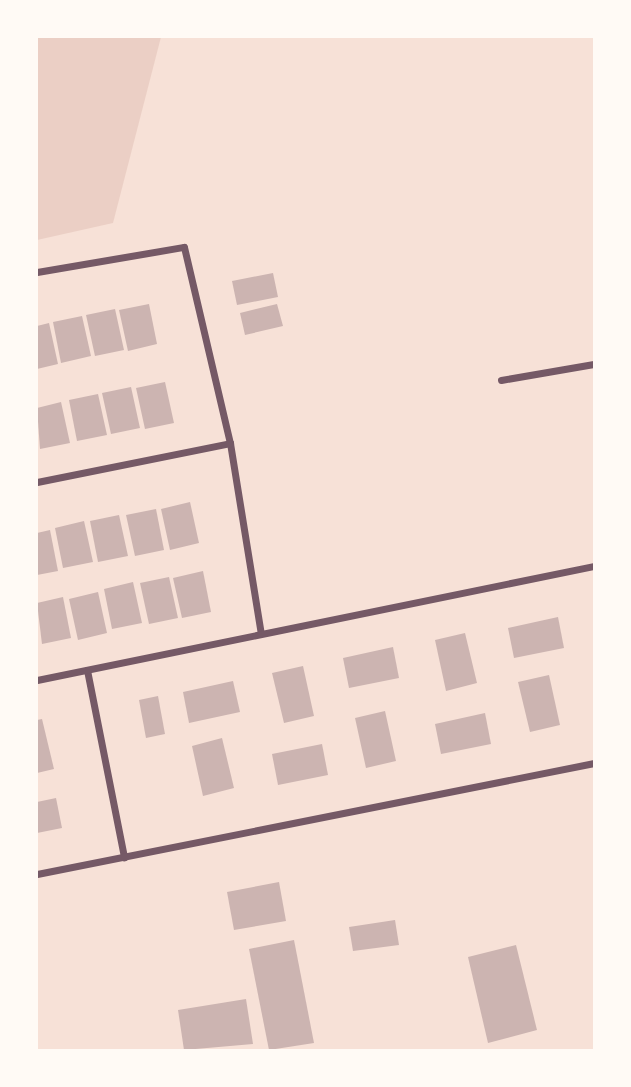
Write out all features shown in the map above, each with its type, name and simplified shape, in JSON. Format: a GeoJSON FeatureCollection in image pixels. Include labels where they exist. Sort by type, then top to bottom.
{"type":"FeatureCollection","features":[{"type":"Feature","properties":{"kind":"street"},"geometry":{"type":"LineString","coordinates":[[37,272],[184,247],[230,443],[261,634]]}},
{"type":"Feature","properties":{"kind":"street"},"geometry":{"type":"LineString","coordinates":[[501,380],[594,365]]}},
{"type":"Feature","properties":{"kind":"street"},"geometry":{"type":"LineString","coordinates":[[37,482],[230,443]]}},
{"type":"Feature","properties":{"kind":"street"},"geometry":{"type":"LineString","coordinates":[[37,680],[594,566]]}},
{"type":"Feature","properties":{"kind":"street"},"geometry":{"type":"LineString","coordinates":[[87,670],[124,857]]}},
{"type":"Feature","properties":{"kind":"street"},"geometry":{"type":"LineString","coordinates":[[37,874],[594,763]]}},
{"type":"Feature","properties":{"kind":"shaded area"},"geometry":{"type":"Polygon","coordinates":[[[37,37],[161,37],[113,223],[37,240],[37,37]]]}},
{"type":"Feature","properties":{"kind":"building"},"geometry":{"type":"Polygon","coordinates":[[[273,273],[278,297],[237,305],[232,281],[273,273]]]}},
{"type":"Feature","properties":{"kind":"building"},"geometry":{"type":"Polygon","coordinates":[[[149,304],[157,344],[128,351],[119,310],[149,304]]]}},
{"type":"Feature","properties":{"kind":"building"},"geometry":{"type":"Polygon","coordinates":[[[277,304],[283,326],[245,335],[240,313],[277,304]]]}},
{"type":"Feature","properties":{"kind":"building"},"geometry":{"type":"Polygon","coordinates":[[[115,309],[124,350],[95,356],[86,315],[115,309]]]}},
{"type":"Feature","properties":{"kind":"building"},"geometry":{"type":"Polygon","coordinates":[[[82,316],[91,356],[61,363],[53,322],[82,316]]]}},
{"type":"Feature","properties":{"kind":"building"},"geometry":{"type":"Polygon","coordinates":[[[49,323],[58,364],[37,369],[37,326],[49,323]]]}},
{"type":"Feature","properties":{"kind":"building"},"geometry":{"type":"Polygon","coordinates":[[[165,382],[174,423],[145,429],[136,388],[165,382]]]}},
{"type":"Feature","properties":{"kind":"building"},"geometry":{"type":"Polygon","coordinates":[[[131,387],[140,428],[111,434],[102,393],[131,387]]]}},
{"type":"Feature","properties":{"kind":"building"},"geometry":{"type":"Polygon","coordinates":[[[98,394],[107,435],[77,441],[69,400],[98,394]]]}},
{"type":"Feature","properties":{"kind":"building"},"geometry":{"type":"Polygon","coordinates":[[[61,402],[70,443],[40,449],[37,408],[61,402]]]}},
{"type":"Feature","properties":{"kind":"building"},"geometry":{"type":"Polygon","coordinates":[[[190,502],[199,543],[170,550],[161,509],[190,502]]]}},
{"type":"Feature","properties":{"kind":"building"},"geometry":{"type":"Polygon","coordinates":[[[156,509],[164,550],[135,556],[126,515],[156,509]]]}},
{"type":"Feature","properties":{"kind":"building"},"geometry":{"type":"Polygon","coordinates":[[[119,515],[128,556],[98,562],[90,521],[119,515]]]}},
{"type":"Feature","properties":{"kind":"building"},"geometry":{"type":"Polygon","coordinates":[[[84,521],[93,562],[63,568],[55,528],[84,521]]]}},
{"type":"Feature","properties":{"kind":"building"},"geometry":{"type":"Polygon","coordinates":[[[50,530],[58,571],[37,575],[37,533],[50,530]]]}},
{"type":"Feature","properties":{"kind":"building"},"geometry":{"type":"Polygon","coordinates":[[[203,571],[211,612],[182,618],[173,578],[203,571]]]}},
{"type":"Feature","properties":{"kind":"building"},"geometry":{"type":"Polygon","coordinates":[[[169,577],[178,618],[149,624],[140,583],[169,577]]]}},
{"type":"Feature","properties":{"kind":"building"},"geometry":{"type":"Polygon","coordinates":[[[133,582],[142,623],[112,629],[104,589],[133,582]]]}},
{"type":"Feature","properties":{"kind":"building"},"geometry":{"type":"Polygon","coordinates":[[[98,592],[107,633],[78,640],[69,599],[98,592]]]}},
{"type":"Feature","properties":{"kind":"building"},"geometry":{"type":"Polygon","coordinates":[[[63,597],[71,638],[42,644],[37,603],[63,597]]]}},
{"type":"Feature","properties":{"kind":"building"},"geometry":{"type":"Polygon","coordinates":[[[558,617],[564,648],[514,658],[508,628],[558,617]]]}},
{"type":"Feature","properties":{"kind":"building"},"geometry":{"type":"Polygon","coordinates":[[[465,633],[477,683],[446,691],[435,640],[465,633]]]}},
{"type":"Feature","properties":{"kind":"building"},"geometry":{"type":"Polygon","coordinates":[[[393,647],[399,678],[349,688],[343,658],[393,647]]]}},
{"type":"Feature","properties":{"kind":"building"},"geometry":{"type":"Polygon","coordinates":[[[303,666],[314,716],[284,723],[272,673],[303,666]]]}},
{"type":"Feature","properties":{"kind":"building"},"geometry":{"type":"Polygon","coordinates":[[[549,675],[560,725],[530,732],[518,682],[549,675]]]}},
{"type":"Feature","properties":{"kind":"building"},"geometry":{"type":"Polygon","coordinates":[[[233,681],[240,712],[189,723],[183,692],[233,681]]]}},
{"type":"Feature","properties":{"kind":"building"},"geometry":{"type":"Polygon","coordinates":[[[158,696],[165,734],[146,738],[139,700],[158,696]]]}},
{"type":"Feature","properties":{"kind":"building"},"geometry":{"type":"Polygon","coordinates":[[[385,711],[396,761],[366,768],[355,718],[385,711]]]}},
{"type":"Feature","properties":{"kind":"building"},"geometry":{"type":"Polygon","coordinates":[[[485,713],[491,744],[441,754],[435,724],[485,713]]]}},
{"type":"Feature","properties":{"kind":"building"},"geometry":{"type":"Polygon","coordinates":[[[42,719],[54,769],[37,773],[37,720],[42,719]]]}},
{"type":"Feature","properties":{"kind":"building"},"geometry":{"type":"Polygon","coordinates":[[[222,738],[234,788],[203,796],[192,746],[222,738]]]}},
{"type":"Feature","properties":{"kind":"building"},"geometry":{"type":"Polygon","coordinates":[[[322,744],[328,775],[278,785],[272,754],[322,744]]]}},
{"type":"Feature","properties":{"kind":"building"},"geometry":{"type":"Polygon","coordinates":[[[56,798],[62,828],[37,833],[37,802],[56,798]]]}},
{"type":"Feature","properties":{"kind":"building"},"geometry":{"type":"Polygon","coordinates":[[[279,882],[286,921],[234,930],[227,892],[279,882]]]}},
{"type":"Feature","properties":{"kind":"building"},"geometry":{"type":"Polygon","coordinates":[[[395,920],[399,945],[353,951],[349,927],[395,920]]]}},
{"type":"Feature","properties":{"kind":"building"},"geometry":{"type":"Polygon","coordinates":[[[294,940],[314,1043],[269,1050],[249,949],[294,940]]]}},
{"type":"Feature","properties":{"kind":"building"},"geometry":{"type":"Polygon","coordinates":[[[516,945],[537,1030],[488,1043],[468,957],[516,945]]]}},
{"type":"Feature","properties":{"kind":"building"},"geometry":{"type":"Polygon","coordinates":[[[246,999],[253,1044],[184,1050],[178,1010],[246,999]]]}}]}
